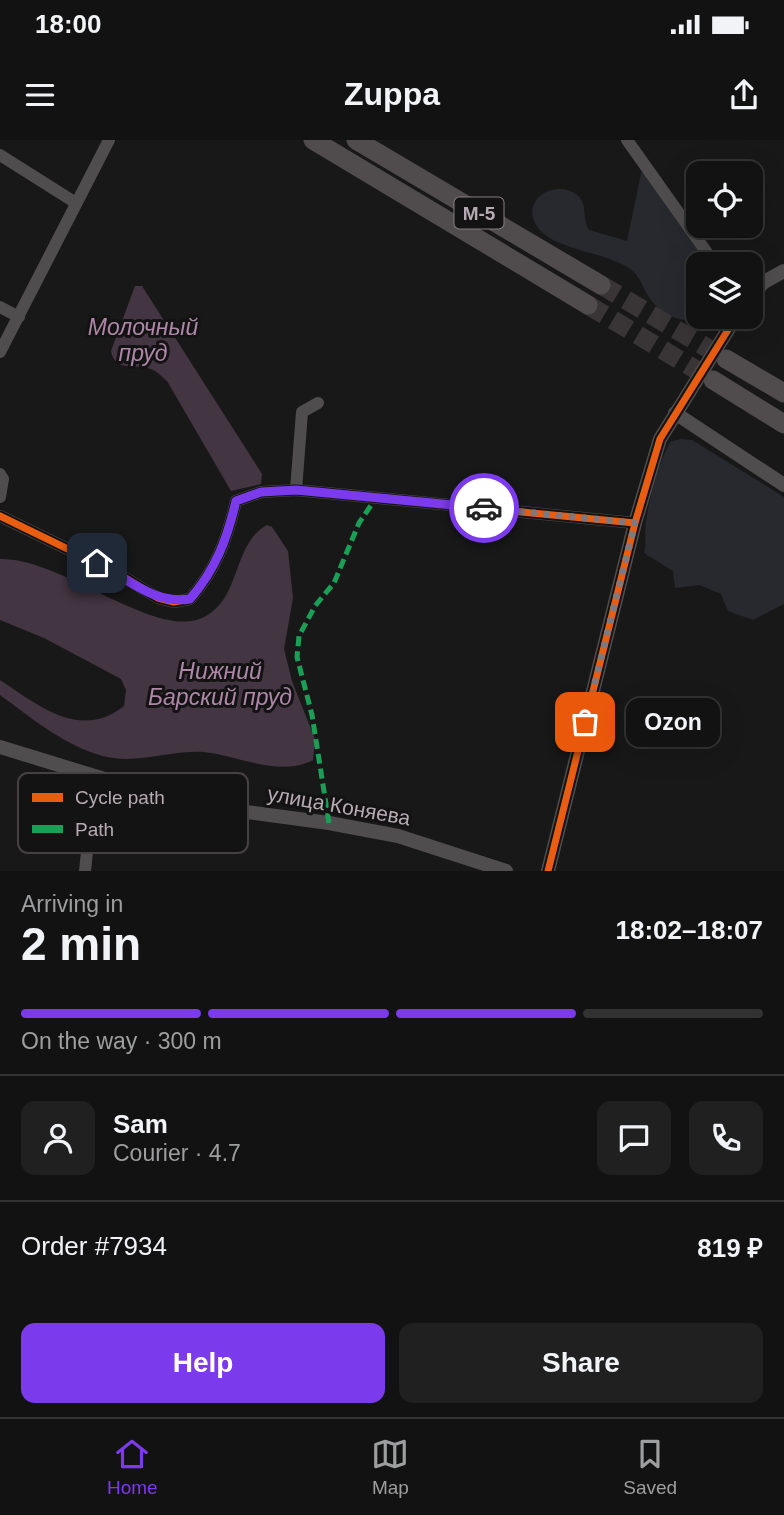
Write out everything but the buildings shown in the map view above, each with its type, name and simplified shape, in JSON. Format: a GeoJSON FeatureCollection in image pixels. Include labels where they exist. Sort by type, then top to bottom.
{"type":"FeatureCollection","features":[{"type":"Feature","properties":{"kind":"highway","name":"М-5"},"geometry":{"type":"LineString","coordinates":[[313,140],[589,305]]}},
{"type":"Feature","properties":{"kind":"highway","name":"М-5"},"geometry":{"type":"LineString","coordinates":[[356,140],[601,285]]}},
{"type":"Feature","properties":{"kind":"highway"},"geometry":{"type":"LineString","coordinates":[[726,359],[784,393]]}},
{"type":"Feature","properties":{"kind":"highway"},"geometry":{"type":"LineString","coordinates":[[713,380],[784,424]]}},
{"type":"Feature","properties":{"kind":"street"},"geometry":{"type":"LineString","coordinates":[[0,352],[108,140]]}},
{"type":"Feature","properties":{"kind":"street"},"geometry":{"type":"LineString","coordinates":[[627,140],[706,252]]}},
{"type":"Feature","properties":{"kind":"street"},"geometry":{"type":"LineString","coordinates":[[0,155],[76,203]]}},
{"type":"Feature","properties":{"kind":"street"},"geometry":{"type":"LineString","coordinates":[[763,283],[784,271]]}},
{"type":"Feature","properties":{"kind":"street"},"geometry":{"type":"LineString","coordinates":[[0,307],[19,317]]}},
{"type":"Feature","properties":{"kind":"street"},"geometry":{"type":"LineString","coordinates":[[548,871],[635,523],[660,439],[728,329]]}},
{"type":"Feature","properties":{"kind":"street"},"geometry":{"type":"LineString","coordinates":[[296,490],[302,412],[318,403]]}},
{"type":"Feature","properties":{"kind":"street"},"geometry":{"type":"LineString","coordinates":[[675,413],[784,485]]}},
{"type":"Feature","properties":{"kind":"street"},"geometry":{"type":"LineString","coordinates":[[0,474],[3,479],[0,497]]}},
{"type":"Feature","properties":{"kind":"street"},"geometry":{"type":"LineString","coordinates":[[0,516],[119,574],[158,598],[174,602],[190,599],[209,578],[226,540],[236,501],[261,492],[296,490],[635,523]]}},
{"type":"Feature","properties":{"kind":"street","name":"улица Коняева"},"geometry":{"type":"LineString","coordinates":[[0,747],[84,773]]}},
{"type":"Feature","properties":{"kind":"street","name":"улица Коняева"},"geometry":{"type":"LineString","coordinates":[[248,812],[398,836],[506,871]]}},
{"type":"Feature","properties":{"kind":"street"},"geometry":{"type":"LineString","coordinates":[[85,871],[87,853]]}},
{"type":"Feature","properties":{"kind":"shaded area"},"geometry":{"type":"Polygon","coordinates":[[[642,169],[686,232],[686,238],[690,238],[700,252],[686,252],[686,321],[661,310],[630,269],[606,258],[564,245],[542,232],[532,214],[533,205],[544,193],[561,189],[569,191],[583,202],[589,230],[627,241],[642,169]]]}},
{"type":"Feature","properties":{"kind":"shaded area"},"geometry":{"type":"Polygon","coordinates":[[[692,440],[784,497],[784,604],[753,620],[728,611],[721,594],[699,585],[675,588],[673,571],[644,553],[645,525],[658,470],[670,442],[692,440]]]}},
{"type":"Feature","properties":{"kind":"water","name":"Молочный пруд"},"geometry":{"type":"Polygon","coordinates":[[[135,286],[142,286],[262,474],[261,484],[231,491],[167,381],[153,370],[122,365],[113,358],[111,351],[135,286]]]}},
{"type":"Feature","properties":{"kind":"water","name":"Нижний Барский пруд"},"geometry":{"type":"Polygon","coordinates":[[[267,525],[272,527],[288,551],[293,598],[284,649],[292,681],[315,739],[313,760],[286,767],[203,752],[136,759],[109,758],[58,736],[0,695],[0,680],[29,700],[60,716],[91,720],[108,716],[124,706],[126,690],[121,679],[44,638],[0,620],[0,559],[25,562],[52,571],[137,610],[163,619],[186,622],[206,616],[217,607],[232,584],[248,544],[256,533],[267,525]]]}},
{"type":"Feature","properties":{"kind":"tunnel"},"geometry":{"type":"LineString","coordinates":[[601,285],[726,359]]}},
{"type":"Feature","properties":{"kind":"tunnel"},"geometry":{"type":"LineString","coordinates":[[588,305],[713,380]]}},
{"type":"Feature","properties":{"kind":"marked path"},"geometry":{"type":"LineString","coordinates":[[329,823],[312,715],[297,657],[299,636],[315,606],[334,583],[359,523],[376,498]]}},
{"type":"Feature","properties":{"kind":"cycle path"},"geometry":{"type":"LineString","coordinates":[[548,871],[635,523],[660,439],[729,329]]}},
{"type":"Feature","properties":{"kind":"cycle path"},"geometry":{"type":"LineString","coordinates":[[0,516],[119,574],[158,598],[174,602],[190,599],[207,577],[229,528],[236,501],[261,492],[296,490],[635,523]]}},
{"type":"Feature","properties":{"kind":"way so far"},"geometry":{"type":"LineString","coordinates":[[484,508],[635,523],[585,722]]}},
{"type":"Feature","properties":{"kind":"place","name":"Ozon"},"geometry":{"type":"Point","coordinates":[585,722]}},
{"type":"Feature","properties":{"kind":"route"},"geometry":{"type":"LineString","coordinates":[[97,563],[158,598],[174,602],[190,599],[209,578],[226,540],[236,501],[261,492],[296,490],[484,508]]}}]}
